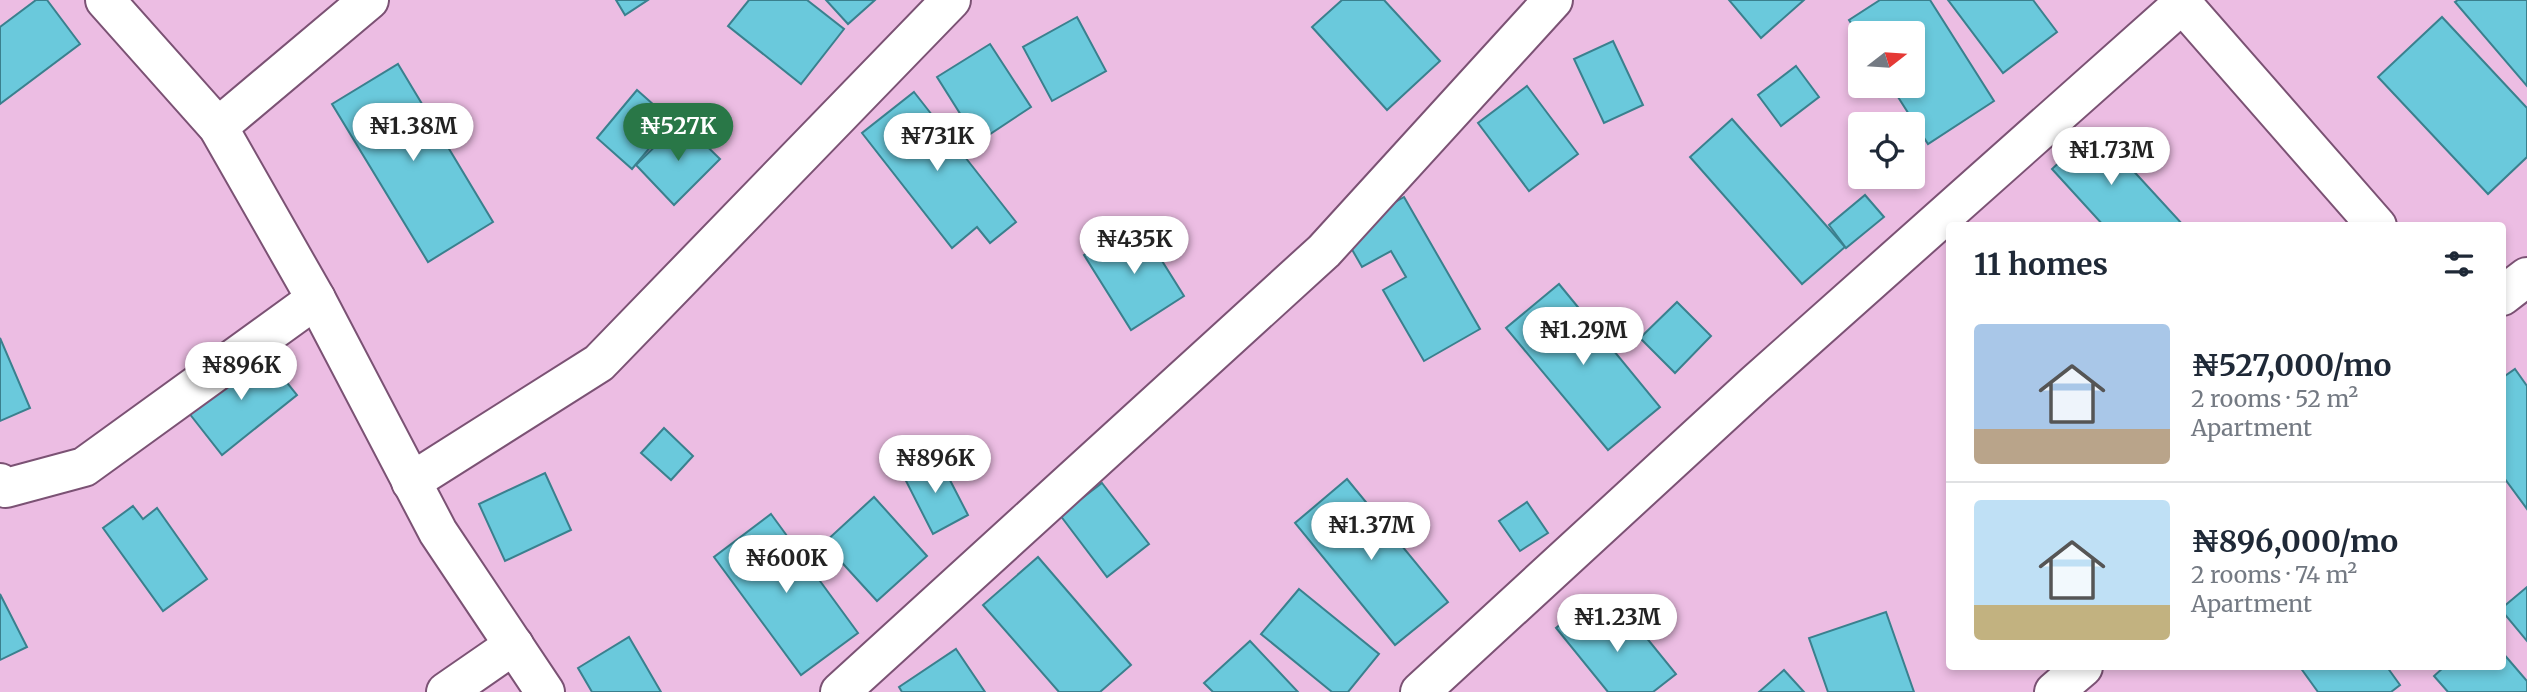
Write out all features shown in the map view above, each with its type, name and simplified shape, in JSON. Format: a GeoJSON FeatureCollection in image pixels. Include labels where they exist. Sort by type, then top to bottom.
{"type":"FeatureCollection","features":[{"type":"Feature","properties":{"kind":"street"},"geometry":{"type":"LineString","coordinates":[[104,0],[218,127],[316,299],[438,532],[545,692]]}},
{"type":"Feature","properties":{"kind":"street"},"geometry":{"type":"LineString","coordinates":[[218,127],[369,0]]}},
{"type":"Feature","properties":{"kind":"street"},"geometry":{"type":"LineString","coordinates":[[411,482],[599,363],[951,0]]}},
{"type":"Feature","properties":{"kind":"street"},"geometry":{"type":"LineString","coordinates":[[839,692],[1324,251],[1553,0]]}},
{"type":"Feature","properties":{"kind":"street"},"geometry":{"type":"LineString","coordinates":[[1420,692],[1755,384],[2180,2],[2373,222]]}},
{"type":"Feature","properties":{"kind":"street"},"geometry":{"type":"LineString","coordinates":[[2506,293],[2527,276]]}},
{"type":"Feature","properties":{"kind":"street"},"geometry":{"type":"LineString","coordinates":[[2,490],[84,467],[316,299]]}},
{"type":"Feature","properties":{"kind":"street"},"geometry":{"type":"LineString","coordinates":[[446,692],[514,645]]}},
{"type":"Feature","properties":{"kind":"street"},"geometry":{"type":"LineString","coordinates":[[2054,692],[2080,670]]}},
{"type":"Feature","properties":{"kind":"building"},"geometry":{"type":"Polygon","coordinates":[[[36,0],[47,0],[80,44],[0,104],[0,27],[36,0]]]}},
{"type":"Feature","properties":{"kind":"building"},"geometry":{"type":"Polygon","coordinates":[[[616,0],[648,0],[625,15],[616,0]]]}},
{"type":"Feature","properties":{"kind":"building"},"geometry":{"type":"Polygon","coordinates":[[[749,0],[807,0],[844,29],[801,84],[728,26],[749,0]]]}},
{"type":"Feature","properties":{"kind":"building"},"geometry":{"type":"Polygon","coordinates":[[[826,0],[875,0],[848,24],[826,0]]]}},
{"type":"Feature","properties":{"kind":"building"},"geometry":{"type":"Polygon","coordinates":[[[1342,0],[1384,0],[1440,61],[1387,110],[1312,27],[1342,0]]]}},
{"type":"Feature","properties":{"kind":"building"},"geometry":{"type":"Polygon","coordinates":[[[1729,0],[1804,0],[1761,38],[1729,0]]]}},
{"type":"Feature","properties":{"kind":"building"},"geometry":{"type":"Polygon","coordinates":[[[1880,0],[1930,0],[1994,101],[1928,144],[1925,139],[1925,112],[1908,112],[1899,98],[1925,98],[1925,21],[1849,20],[1880,0]]]}},
{"type":"Feature","properties":{"kind":"building"},"geometry":{"type":"Polygon","coordinates":[[[1948,0],[2033,0],[2057,32],[2003,73],[1948,0]]]}},
{"type":"Feature","properties":{"kind":"building"},"geometry":{"type":"Polygon","coordinates":[[[2527,0],[2527,86],[2455,2],[2527,0]]]}},
{"type":"Feature","properties":{"kind":"building"},"geometry":{"type":"Polygon","coordinates":[[[1077,17],[1106,71],[1052,101],[1023,47],[1077,17]]]}},
{"type":"Feature","properties":{"kind":"building"},"geometry":{"type":"Polygon","coordinates":[[[2442,17],[2527,108],[2527,157],[2488,194],[2378,77],[2442,17]]]}},
{"type":"Feature","properties":{"kind":"building"},"geometry":{"type":"Polygon","coordinates":[[[1613,41],[1643,105],[1604,123],[1574,59],[1613,41]]]}},
{"type":"Feature","properties":{"kind":"building"},"geometry":{"type":"Polygon","coordinates":[[[990,44],[1031,107],[978,142],[937,77],[990,44]]]}},
{"type":"Feature","properties":{"kind":"building"},"geometry":{"type":"Polygon","coordinates":[[[398,64],[493,222],[428,262],[332,104],[398,64]]]}},
{"type":"Feature","properties":{"kind":"building"},"geometry":{"type":"Polygon","coordinates":[[[1796,66],[1819,97],[1781,126],[1758,95],[1796,66]]]}},
{"type":"Feature","properties":{"kind":"building"},"geometry":{"type":"Polygon","coordinates":[[[1527,86],[1578,154],[1529,191],[1478,123],[1527,86]]]}},
{"type":"Feature","properties":{"kind":"building"},"geometry":{"type":"Polygon","coordinates":[[[637,90],[672,121],[632,169],[597,138],[637,90]]]}},
{"type":"Feature","properties":{"kind":"building"},"geometry":{"type":"Polygon","coordinates":[[[914,92],[1016,222],[990,243],[977,227],[952,248],[862,133],[914,92]]]}},
{"type":"Feature","properties":{"kind":"building"},"geometry":{"type":"Polygon","coordinates":[[[1732,119],[1845,247],[1802,284],[1690,157],[1732,119]]]}},
{"type":"Feature","properties":{"kind":"building"},"geometry":{"type":"Polygon","coordinates":[[[681,121],[720,159],[674,205],[636,165],[681,121]]]}},
{"type":"Feature","properties":{"kind":"building"},"geometry":{"type":"Polygon","coordinates":[[[2095,129],[2180,222],[2100,222],[2052,169],[2095,129]]]}},
{"type":"Feature","properties":{"kind":"building"},"geometry":{"type":"Polygon","coordinates":[[[1865,195],[1884,217],[1846,248],[1829,225],[1865,195]]]}},
{"type":"Feature","properties":{"kind":"building"},"geometry":{"type":"Polygon","coordinates":[[[1404,197],[1480,329],[1424,361],[1383,290],[1406,277],[1391,251],[1362,267],[1342,232],[1404,197]]]}},
{"type":"Feature","properties":{"kind":"building"},"geometry":{"type":"Polygon","coordinates":[[[1137,221],[1184,296],[1131,330],[1084,255],[1137,221]]]}},
{"type":"Feature","properties":{"kind":"building"},"geometry":{"type":"Polygon","coordinates":[[[1559,284],[1660,407],[1608,450],[1506,328],[1559,284]]]}},
{"type":"Feature","properties":{"kind":"building"},"geometry":{"type":"Polygon","coordinates":[[[1677,302],[1711,336],[1675,373],[1640,338],[1677,302]]]}},
{"type":"Feature","properties":{"kind":"building"},"geometry":{"type":"Polygon","coordinates":[[[0,338],[30,408],[0,421],[0,338]]]}},
{"type":"Feature","properties":{"kind":"building"},"geometry":{"type":"Polygon","coordinates":[[[260,349],[297,395],[222,455],[185,408],[260,349]]]}},
{"type":"Feature","properties":{"kind":"building"},"geometry":{"type":"Polygon","coordinates":[[[2515,369],[2527,386],[2527,509],[2506,480],[2506,375],[2515,369]]]}},
{"type":"Feature","properties":{"kind":"building"},"geometry":{"type":"Polygon","coordinates":[[[664,428],[693,456],[671,480],[641,453],[664,428]]]}},
{"type":"Feature","properties":{"kind":"building"},"geometry":{"type":"Polygon","coordinates":[[[938,457],[968,515],[933,534],[903,475],[938,457]]]}},
{"type":"Feature","properties":{"kind":"building"},"geometry":{"type":"Polygon","coordinates":[[[545,473],[571,530],[505,561],[479,504],[545,473]]]}},
{"type":"Feature","properties":{"kind":"building"},"geometry":{"type":"Polygon","coordinates":[[[1347,479],[1448,602],[1395,645],[1295,523],[1347,479]]]}},
{"type":"Feature","properties":{"kind":"building"},"geometry":{"type":"Polygon","coordinates":[[[1102,483],[1149,544],[1107,577],[1060,515],[1102,483]]]}},
{"type":"Feature","properties":{"kind":"building"},"geometry":{"type":"Polygon","coordinates":[[[874,497],[927,556],[877,601],[824,543],[874,497]]]}},
{"type":"Feature","properties":{"kind":"building"},"geometry":{"type":"Polygon","coordinates":[[[1527,502],[1548,533],[1520,551],[1499,521],[1527,502]]]}},
{"type":"Feature","properties":{"kind":"building"},"geometry":{"type":"Polygon","coordinates":[[[133,506],[143,519],[157,508],[207,579],[163,611],[103,528],[133,506]]]}},
{"type":"Feature","properties":{"kind":"building"},"geometry":{"type":"Polygon","coordinates":[[[771,514],[858,633],[801,675],[714,557],[771,514]]]}},
{"type":"Feature","properties":{"kind":"building"},"geometry":{"type":"Polygon","coordinates":[[[1038,557],[1131,665],[1100,692],[1059,692],[983,605],[1038,557]]]}},
{"type":"Feature","properties":{"kind":"building"},"geometry":{"type":"Polygon","coordinates":[[[2527,587],[2527,641],[2506,616],[2506,605],[2527,587]]]}},
{"type":"Feature","properties":{"kind":"building"},"geometry":{"type":"Polygon","coordinates":[[[1299,589],[1379,654],[1348,692],[1332,692],[1261,634],[1299,589]]]}},
{"type":"Feature","properties":{"kind":"building"},"geometry":{"type":"Polygon","coordinates":[[[0,594],[27,647],[0,660],[0,594]]]}},
{"type":"Feature","properties":{"kind":"building"},"geometry":{"type":"Polygon","coordinates":[[[1582,607],[1605,634],[1628,615],[1676,674],[1653,692],[1608,692],[1556,628],[1582,607]]]}},
{"type":"Feature","properties":{"kind":"building"},"geometry":{"type":"Polygon","coordinates":[[[1886,612],[1914,692],[1828,692],[1809,638],[1886,612]]]}},
{"type":"Feature","properties":{"kind":"building"},"geometry":{"type":"Polygon","coordinates":[[[629,637],[661,692],[592,692],[578,668],[629,637]]]}},
{"type":"Feature","properties":{"kind":"building"},"geometry":{"type":"Polygon","coordinates":[[[1250,641],[1298,692],[1213,692],[1204,683],[1250,641]]]}},
{"type":"Feature","properties":{"kind":"building"},"geometry":{"type":"Polygon","coordinates":[[[956,649],[985,692],[902,692],[899,687],[956,649]]]}},
{"type":"Feature","properties":{"kind":"building"},"geometry":{"type":"Polygon","coordinates":[[[2506,657],[2527,681],[2527,692],[2448,692],[2434,676],[2441,670],[2506,670],[2506,657]]]}},
{"type":"Feature","properties":{"kind":"building"},"geometry":{"type":"Polygon","coordinates":[[[1784,670],[1804,692],[1759,692],[1784,670]]]}},
{"type":"Feature","properties":{"kind":"building"},"geometry":{"type":"Polygon","coordinates":[[[2302,670],[2389,670],[2400,685],[2391,692],[2318,692],[2302,670]]]}}]}
